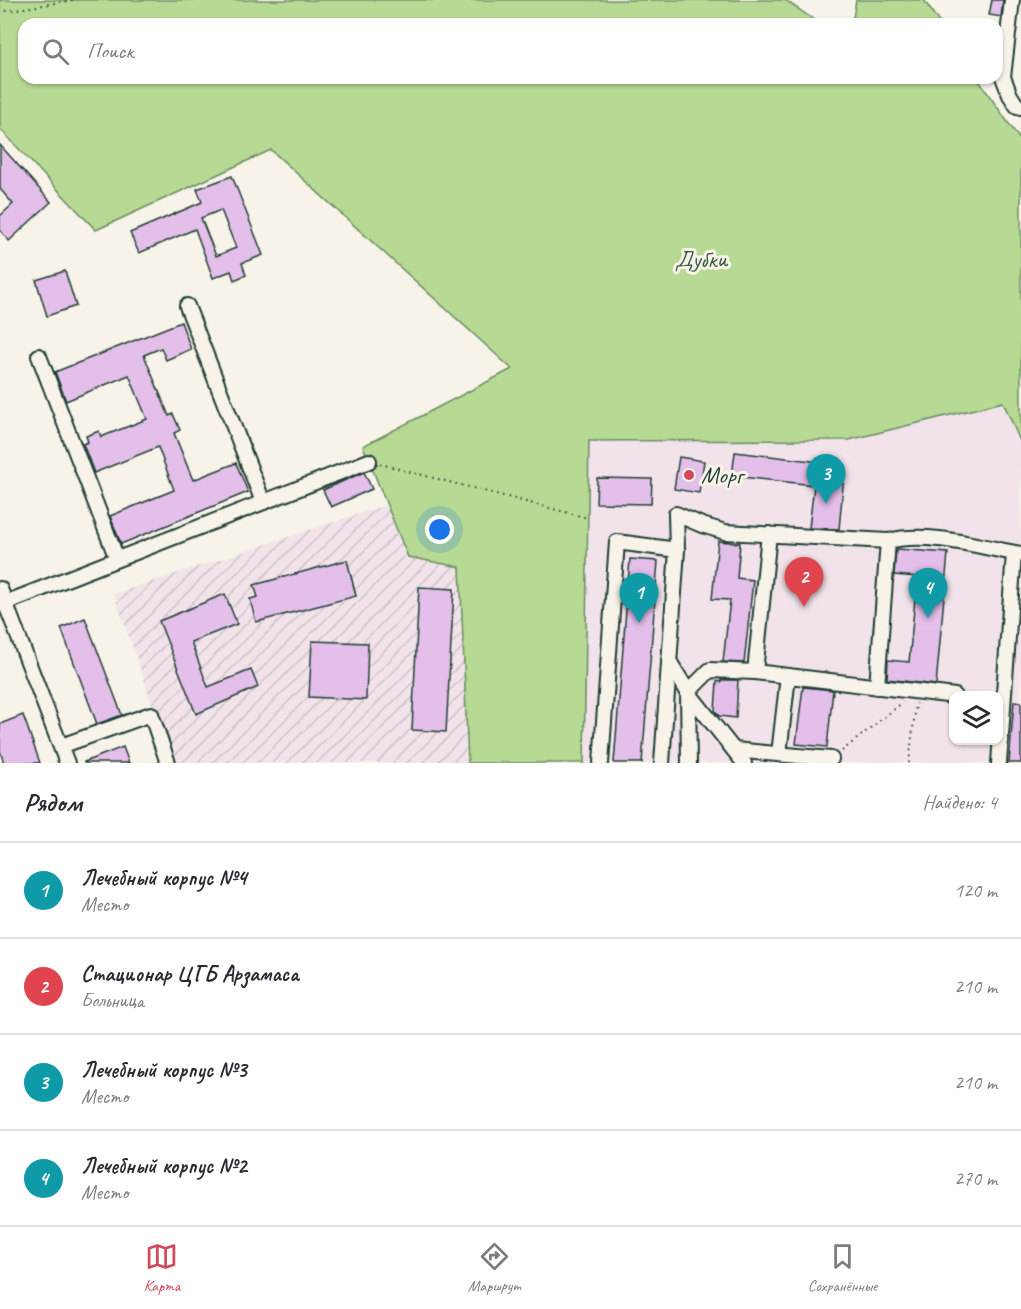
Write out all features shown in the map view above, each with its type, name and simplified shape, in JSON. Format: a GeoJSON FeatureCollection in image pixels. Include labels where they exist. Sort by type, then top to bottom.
{"type":"FeatureCollection","features":[{"type":"Feature","properties":{"kind":"street"},"geometry":{"type":"LineString","coordinates":[[1012,0],[1003,77],[1010,95],[1017,106],[1021,106]]}},
{"type":"Feature","properties":{"kind":"street"},"geometry":{"type":"LineString","coordinates":[[187,306],[263,502]]}},
{"type":"Feature","properties":{"kind":"street"},"geometry":{"type":"LineString","coordinates":[[39,356],[117,559]]}},
{"type":"Feature","properties":{"kind":"street"},"geometry":{"type":"LineString","coordinates":[[5,603],[369,460]]}},
{"type":"Feature","properties":{"kind":"street"},"geometry":{"type":"LineString","coordinates":[[662,763],[678,550],[676,514],[725,532],[888,541],[904,537],[954,542],[1017,554],[1002,691]]}},
{"type":"Feature","properties":{"kind":"street"},"geometry":{"type":"LineString","coordinates":[[755,672],[770,534]]}},
{"type":"Feature","properties":{"kind":"street"},"geometry":{"type":"LineString","coordinates":[[877,687],[888,541]]}},
{"type":"Feature","properties":{"kind":"street"},"geometry":{"type":"LineString","coordinates":[[601,763],[617,542],[678,550]]}},
{"type":"Feature","properties":{"kind":"street"},"geometry":{"type":"LineString","coordinates":[[0,589],[68,763]]}},
{"type":"Feature","properties":{"kind":"street"},"geometry":{"type":"LineString","coordinates":[[669,661],[688,692],[744,763]]}},
{"type":"Feature","properties":{"kind":"street"},"geometry":{"type":"LineString","coordinates":[[689,763],[688,692],[710,670],[755,672],[949,695]]}},
{"type":"Feature","properties":{"kind":"street"},"geometry":{"type":"LineString","coordinates":[[779,754],[788,676]]}},
{"type":"Feature","properties":{"kind":"street"},"geometry":{"type":"LineString","coordinates":[[61,746],[151,714],[168,763]]}},
{"type":"Feature","properties":{"kind":"street"},"geometry":{"type":"LineString","coordinates":[[999,763],[1000,745]]}},
{"type":"Feature","properties":{"kind":"street"},"geometry":{"type":"LineString","coordinates":[[734,750],[831,759]]}},
{"type":"Feature","properties":{"kind":"path"},"geometry":{"type":"LineString","coordinates":[[0,12],[73,0]]}},
{"type":"Feature","properties":{"kind":"path"},"geometry":{"type":"LineString","coordinates":[[369,460],[588,518]]}},
{"type":"Feature","properties":{"kind":"path"},"geometry":{"type":"LineString","coordinates":[[831,759],[917,691]]}},
{"type":"Feature","properties":{"kind":"path"},"geometry":{"type":"LineString","coordinates":[[909,763],[917,691]]}},
{"type":"Feature","properties":{"kind":"shaded area"},"geometry":{"type":"Polygon","coordinates":[[[1003,402],[1021,443],[1021,763],[584,763],[589,441],[849,440],[1003,402]]]}},
{"type":"Feature","properties":{"kind":"shaded area"},"geometry":{"type":"Polygon","coordinates":[[[386,505],[408,557],[460,566],[468,763],[173,763],[114,594],[386,505]]]}},
{"type":"Feature","properties":{"kind":"green space","name":"Дубки"},"geometry":{"type":"Polygon","coordinates":[[[0,0],[785,0],[811,18],[18,18],[18,84],[981,84],[1021,141],[1021,443],[1003,402],[849,440],[589,441],[584,763],[468,763],[460,567],[408,557],[363,446],[512,369],[271,150],[96,230],[0,129],[0,0]]]}},
{"type":"Feature","properties":{"kind":"green space"},"geometry":{"type":"Polygon","coordinates":[[[856,0],[924,0],[936,18],[853,18],[856,0]]]}},
{"type":"Feature","properties":{"kind":"building"},"geometry":{"type":"Polygon","coordinates":[[[992,0],[1003,0],[1001,17],[989,15],[992,0]]]}},
{"type":"Feature","properties":{"kind":"building"},"geometry":{"type":"Polygon","coordinates":[[[0,145],[51,202],[9,241],[0,230],[0,216],[13,204],[0,189],[0,145]]]}},
{"type":"Feature","properties":{"kind":"building"},"geometry":{"type":"Polygon","coordinates":[[[232,176],[263,255],[242,263],[246,275],[234,280],[231,271],[213,278],[195,229],[139,253],[130,233],[202,202],[197,189],[232,176]],[[221,210],[201,218],[216,256],[236,248],[221,210]]]}},
{"type":"Feature","properties":{"kind":"building"},"geometry":{"type":"Polygon","coordinates":[[[65,271],[76,306],[47,316],[36,280],[65,271]]]}},
{"type":"Feature","properties":{"kind":"building"},"geometry":{"type":"Polygon","coordinates":[[[181,322],[191,349],[166,360],[161,348],[144,355],[169,416],[173,414],[180,430],[174,433],[193,480],[236,463],[248,492],[121,544],[110,516],[174,490],[158,447],[94,473],[83,444],[88,442],[86,436],[99,431],[101,437],[147,419],[129,375],[66,401],[55,372],[181,322]]]}},
{"type":"Feature","properties":{"kind":"building"},"geometry":{"type":"Polygon","coordinates":[[[735,452],[845,465],[839,529],[809,528],[814,485],[732,476],[735,452]]]}},
{"type":"Feature","properties":{"kind":"building","name":"Морг"},"geometry":{"type":"Polygon","coordinates":[[[679,457],[704,461],[699,493],[674,489],[679,457]]]}},
{"type":"Feature","properties":{"kind":"building"},"geometry":{"type":"Polygon","coordinates":[[[364,472],[372,489],[331,507],[323,490],[364,472]]]}},
{"type":"Feature","properties":{"kind":"building"},"geometry":{"type":"Polygon","coordinates":[[[597,478],[652,479],[651,504],[596,503],[597,478]]]}},
{"type":"Feature","properties":{"kind":"building"},"geometry":{"type":"Polygon","coordinates":[[[718,541],[740,543],[737,578],[753,580],[744,663],[723,662],[730,600],[712,599],[718,541]]]}},
{"type":"Feature","properties":{"kind":"building"},"geometry":{"type":"Polygon","coordinates":[[[896,549],[948,553],[936,685],[887,679],[888,660],[909,662],[917,577],[894,575],[896,549]]]}},
{"type":"Feature","properties":{"kind":"building"},"geometry":{"type":"Polygon","coordinates":[[[630,559],[658,561],[642,763],[614,763],[630,559]]]}},
{"type":"Feature","properties":{"kind":"building"},"geometry":{"type":"Polygon","coordinates":[[[347,560],[356,596],[256,622],[250,599],[258,597],[254,585],[347,560]]]}},
{"type":"Feature","properties":{"kind":"building"},"geometry":{"type":"Polygon","coordinates":[[[419,587],[454,589],[446,732],[412,730],[419,587]]]}},
{"type":"Feature","properties":{"kind":"building"},"geometry":{"type":"Polygon","coordinates":[[[225,594],[237,624],[191,642],[208,687],[251,670],[258,687],[196,714],[159,621],[225,594]]]}},
{"type":"Feature","properties":{"kind":"building"},"geometry":{"type":"Polygon","coordinates":[[[85,618],[122,715],[97,724],[61,628],[85,618]]]}},
{"type":"Feature","properties":{"kind":"building"},"geometry":{"type":"Polygon","coordinates":[[[312,641],[368,643],[366,700],[309,697],[312,641]]]}},
{"type":"Feature","properties":{"kind":"building"},"geometry":{"type":"Polygon","coordinates":[[[721,680],[738,680],[736,718],[719,716],[715,711],[717,681],[721,682],[721,680]]]}},
{"type":"Feature","properties":{"kind":"building"},"geometry":{"type":"Polygon","coordinates":[[[803,687],[833,690],[827,747],[796,744],[803,687]]]}},
{"type":"Feature","properties":{"kind":"building"},"geometry":{"type":"Polygon","coordinates":[[[1014,701],[1021,702],[1021,763],[1009,763],[1014,701]]]}},
{"type":"Feature","properties":{"kind":"building"},"geometry":{"type":"Polygon","coordinates":[[[23,715],[40,763],[4,763],[0,751],[0,724],[23,715]]]}},
{"type":"Feature","properties":{"kind":"building"},"geometry":{"type":"Polygon","coordinates":[[[123,747],[129,763],[84,763],[84,762],[123,747]]]}},
{"type":"Feature","properties":{"kind":"place","name":"Морг"},"geometry":{"type":"Point","coordinates":[689,475]}},
{"type":"Feature","properties":{"kind":"place","name":"Лечебный корпус №3"},"geometry":{"type":"Point","coordinates":[826,504]}},
{"type":"Feature","properties":{"kind":"place","name":"Стационар ЦГБ Арзамаса"},"geometry":{"type":"Point","coordinates":[804,607]}},
{"type":"Feature","properties":{"kind":"place","name":"Лечебный корпус №2"},"geometry":{"type":"Point","coordinates":[928,618]}},
{"type":"Feature","properties":{"kind":"place","name":"Лечебный корпус №4"},"geometry":{"type":"Point","coordinates":[639,623]}}]}
